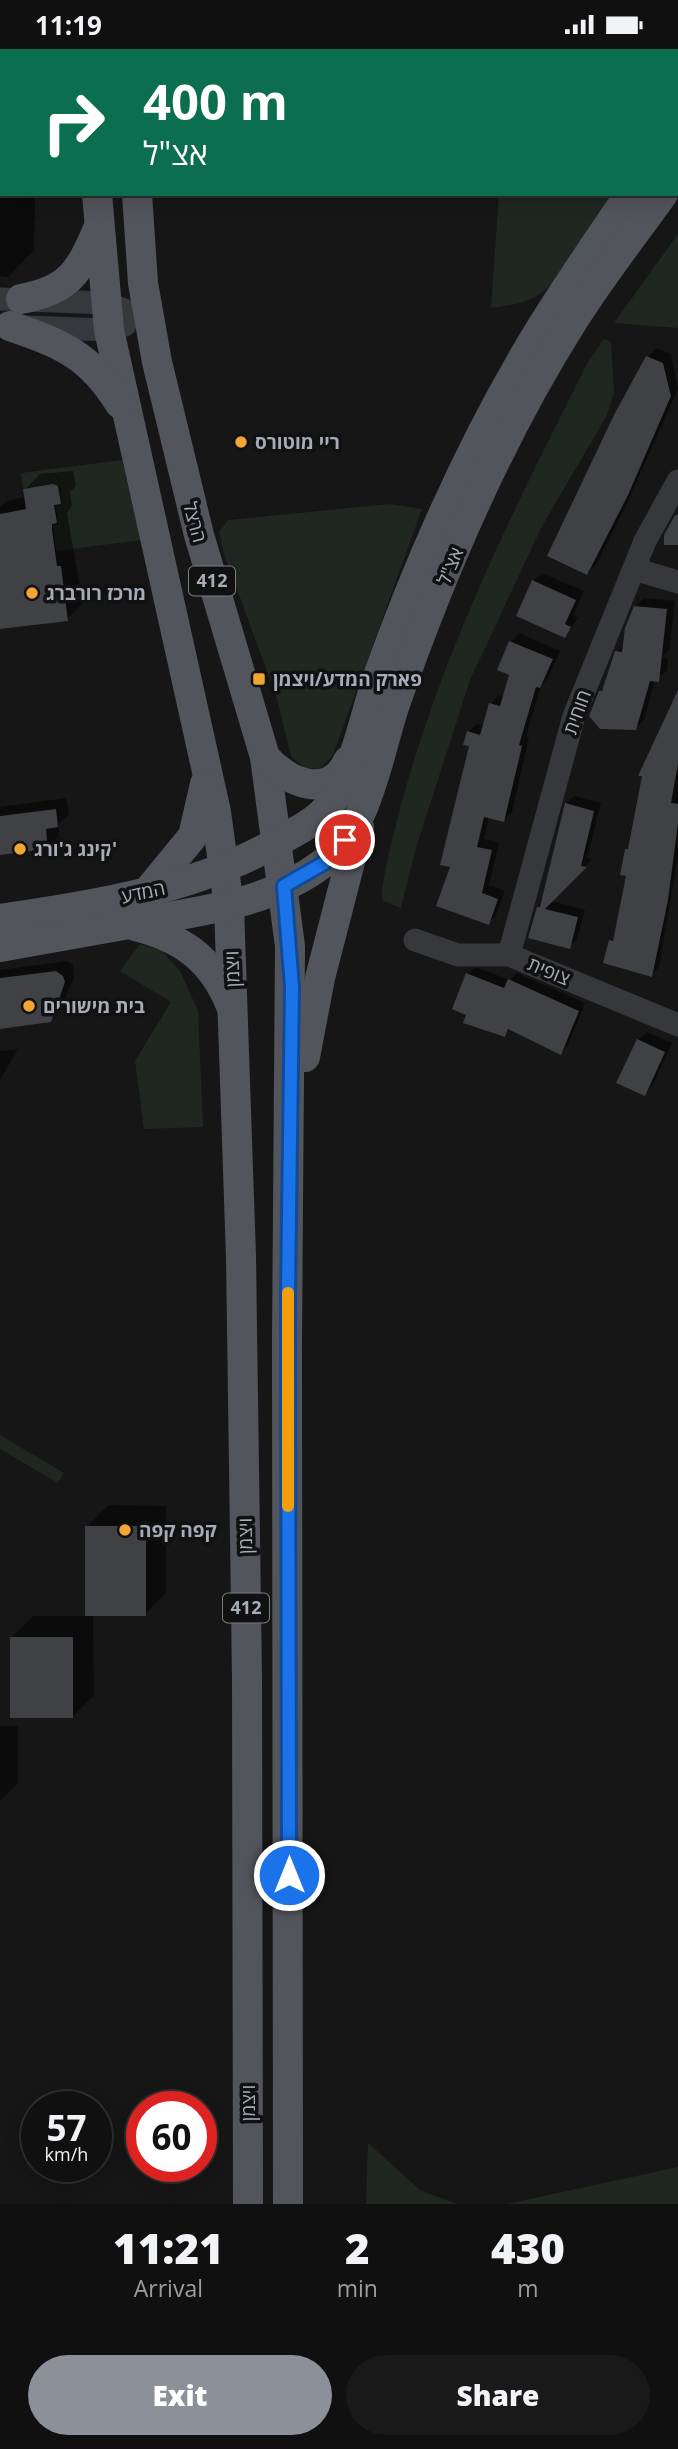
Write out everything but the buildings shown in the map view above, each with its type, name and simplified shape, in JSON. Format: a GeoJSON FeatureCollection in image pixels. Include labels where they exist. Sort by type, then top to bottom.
{"type":"FeatureCollection","features":[{"type":"Feature","properties":{"kind":"main road","name":"הרצל"},"geometry":{"type":"LineString","coordinates":[[97,196],[107,316],[207,769],[225,869]]}},
{"type":"Feature","properties":{"kind":"main road","name":"הרצל"},"geometry":{"type":"LineString","coordinates":[[137,196],[148,319],[199,535],[265,757],[284,886]]}},
{"type":"Feature","properties":{"kind":"main road"},"geometry":{"type":"LineString","coordinates":[[648,200],[678,196]]}},
{"type":"Feature","properties":{"kind":"main road","name":"אצ\"ל"},"geometry":{"type":"LineString","coordinates":[[278,842],[326,810],[341,785],[395,630],[463,473],[535,338],[648,200]]}},
{"type":"Feature","properties":{"kind":"main road","name":"אצ\"ל"},"geometry":{"type":"LineString","coordinates":[[229,906],[284,886],[308,874],[336,852],[345,840],[363,804],[411,661],[459,542],[513,426],[571,324],[648,200]]}},
{"type":"Feature","properties":{"kind":"main road"},"geometry":{"type":"LineString","coordinates":[[8,312],[68,281],[82,264],[98,229]]}},
{"type":"Feature","properties":{"kind":"main road"},"geometry":{"type":"LineString","coordinates":[[8,312],[79,354],[108,385],[127,415]]}},
{"type":"Feature","properties":{"kind":"main road"},"geometry":{"type":"LineString","coordinates":[[265,757],[283,774],[299,783],[317,785],[326,784],[340,773],[354,748]]}},
{"type":"Feature","properties":{"kind":"main road"},"geometry":{"type":"LineString","coordinates":[[148,891],[193,836],[207,769]]}},
{"type":"Feature","properties":{"kind":"main road"},"geometry":{"type":"LineString","coordinates":[[288,1144],[320,978],[352,862],[363,804]]}},
{"type":"Feature","properties":{"kind":"main road","name":"המדע"},"geometry":{"type":"LineString","coordinates":[[0,919],[148,891],[225,869],[278,842]]}},
{"type":"Feature","properties":{"kind":"main road","name":"ויצמן"},"geometry":{"type":"LineString","coordinates":[[225,869],[234,1012],[247,1678],[248,2204]]}},
{"type":"Feature","properties":{"kind":"main road","name":"412"},"geometry":{"type":"LineString","coordinates":[[284,886],[292,987],[288,1144],[289,2204]]}},
{"type":"Feature","properties":{"kind":"main road","name":"המדע"},"geometry":{"type":"LineString","coordinates":[[0,947],[229,906]]}},
{"type":"Feature","properties":{"kind":"main road"},"geometry":{"type":"LineString","coordinates":[[128,925],[159,932],[192,949],[215,974],[234,1012]]}},
{"type":"Feature","properties":{"kind":"street"},"geometry":{"type":"LineString","coordinates":[[8,312],[148,319]]}},
{"type":"Feature","properties":{"kind":"street","name":"חוחית"},"geometry":{"type":"LineString","coordinates":[[509,955],[574,716],[634,569],[678,481]]}},
{"type":"Feature","properties":{"kind":"street"},"geometry":{"type":"LineString","coordinates":[[634,569],[678,582]]}},
{"type":"Feature","properties":{"kind":"street","name":"צופית"},"geometry":{"type":"LineString","coordinates":[[415,940],[457,955],[509,955],[678,1025]]}},
{"type":"Feature","properties":{"kind":"shaded area"},"geometry":{"type":"Polygon","coordinates":[[[499,196],[618,196],[554,282],[528,300],[491,308],[499,196]]]}},
{"type":"Feature","properties":{"kind":"shaded area"},"geometry":{"type":"Polygon","coordinates":[[[678,234],[678,328],[614,323],[678,234]]]}},
{"type":"Feature","properties":{"kind":"shaded area"},"geometry":{"type":"Polygon","coordinates":[[[604,339],[611,342],[614,393],[606,417],[542,526],[470,680],[415,851],[401,908],[382,900],[382,888],[397,819],[440,684],[466,618],[525,489],[588,362],[604,339]]]}},
{"type":"Feature","properties":{"kind":"shaded area"},"geometry":{"type":"Polygon","coordinates":[[[122,460],[141,540],[56,551],[53,525],[58,524],[56,506],[62,505],[60,486],[23,488],[21,473],[122,460]]]}},
{"type":"Feature","properties":{"kind":"shaded area"},"geometry":{"type":"Polygon","coordinates":[[[389,504],[422,509],[333,755],[320,769],[305,768],[291,756],[277,698],[224,554],[219,532],[228,520],[389,504]]]}},
{"type":"Feature","properties":{"kind":"shaded area"},"geometry":{"type":"Polygon","coordinates":[[[140,944],[162,951],[180,971],[198,1011],[203,1127],[144,1129],[135,1061],[171,1002],[120,971],[140,944]]]}},
{"type":"Feature","properties":{"kind":"shaded area"},"geometry":{"type":"Polygon","coordinates":[[[0,1435],[64,1473],[58,1483],[0,1449],[0,1435]]]}},
{"type":"Feature","properties":{"kind":"shaded area"},"geometry":{"type":"Polygon","coordinates":[[[368,2143],[421,2191],[458,2204],[366,2204],[368,2143]]]}},
{"type":"Feature","properties":{"kind":"shaded area"},"geometry":{"type":"Polygon","coordinates":[[[678,2167],[678,2204],[507,2204],[678,2167]]]}},
{"type":"Feature","properties":{"kind":"slow traffic"},"geometry":{"type":"LineString","coordinates":[[288,1293],[288,1506]]}},
{"type":"Feature","properties":{"kind":"place","name":"ריי מוטורס"},"geometry":{"type":"Point","coordinates":[241,442]}},
{"type":"Feature","properties":{"kind":"place","name":"מרכז רורברג"},"geometry":{"type":"Point","coordinates":[32,593]}},
{"type":"Feature","properties":{"kind":"place","name":"פארק המדע/ויצמן"},"geometry":{"type":"Point","coordinates":[259,679]}},
{"type":"Feature","properties":{"kind":"place","name":"קינג ג'ורג'"},"geometry":{"type":"Point","coordinates":[20,849]}},
{"type":"Feature","properties":{"kind":"place","name":"בית מישורים"},"geometry":{"type":"Point","coordinates":[29,1006]}},
{"type":"Feature","properties":{"kind":"place","name":"קפה קפה"},"geometry":{"type":"Point","coordinates":[125,1530]}},
{"type":"Feature","properties":{"kind":"route"},"geometry":{"type":"LineString","coordinates":[[289,1875],[288,1144],[292,987],[284,886],[324,863],[345,840]]}}]}
